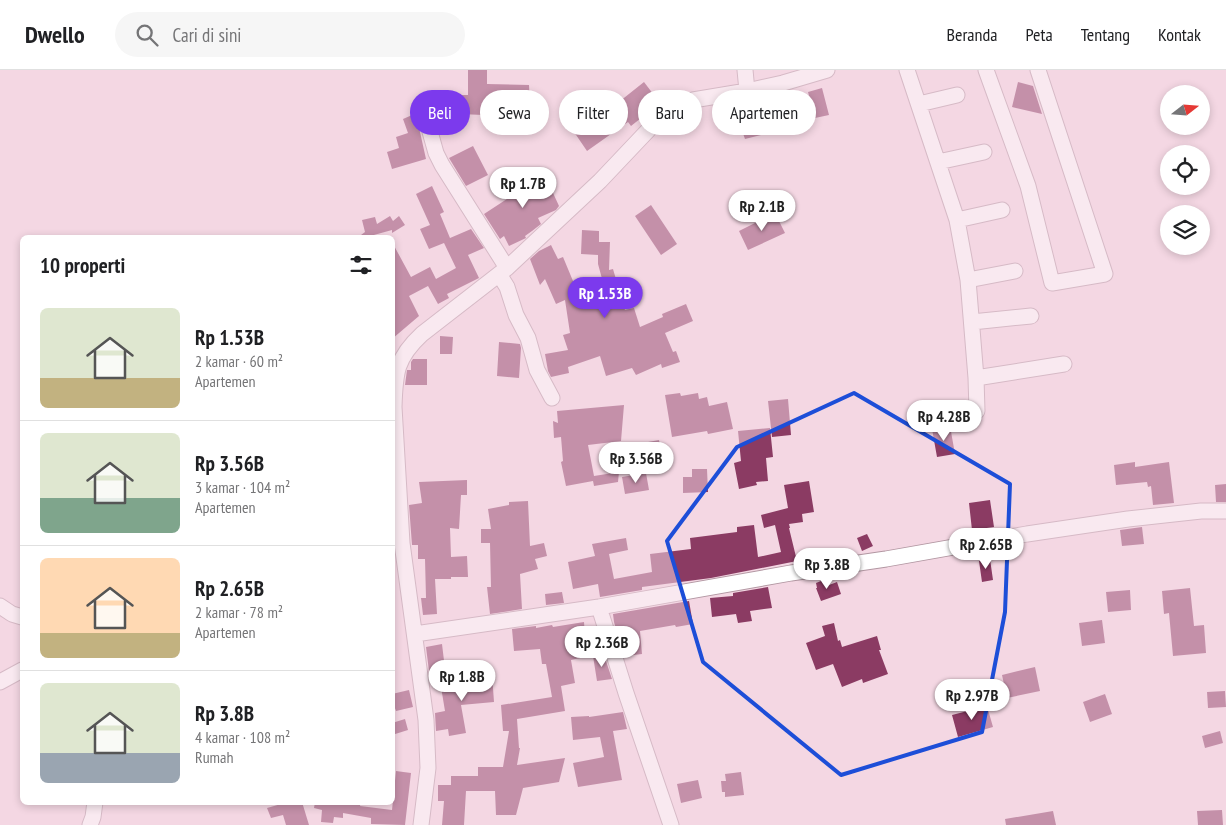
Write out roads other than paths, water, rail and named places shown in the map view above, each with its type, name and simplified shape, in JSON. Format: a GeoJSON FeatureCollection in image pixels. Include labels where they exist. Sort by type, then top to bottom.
{"type":"FeatureCollection","features":[{"type":"Feature","properties":{"kind":"street"},"geometry":{"type":"LineString","coordinates":[[746,70],[747,90]]}},
{"type":"Feature","properties":{"kind":"street"},"geometry":{"type":"LineString","coordinates":[[751,90],[799,79],[827,70]]}},
{"type":"Feature","properties":{"kind":"street"},"geometry":{"type":"LineString","coordinates":[[907,70],[957,220],[968,280],[977,411]]}},
{"type":"Feature","properties":{"kind":"street"},"geometry":{"type":"LineString","coordinates":[[986,70],[1028,186],[1052,283],[1105,274],[1038,70]]}},
{"type":"Feature","properties":{"kind":"street"},"geometry":{"type":"LineString","coordinates":[[919,104],[957,95]]}},
{"type":"Feature","properties":{"kind":"street"},"geometry":{"type":"LineString","coordinates":[[395,380],[397,368],[410,345],[503,271],[600,181],[654,124],[678,105],[712,96]]}},
{"type":"Feature","properties":{"kind":"street"},"geometry":{"type":"LineString","coordinates":[[431,135],[442,165],[503,271],[516,315],[528,338],[537,370],[552,398]]}},
{"type":"Feature","properties":{"kind":"street"},"geometry":{"type":"LineString","coordinates":[[938,162],[984,152]]}},
{"type":"Feature","properties":{"kind":"street"},"geometry":{"type":"LineString","coordinates":[[957,220],[1002,210]]}},
{"type":"Feature","properties":{"kind":"street"},"geometry":{"type":"LineString","coordinates":[[968,280],[1015,271]]}},
{"type":"Feature","properties":{"kind":"street"},"geometry":{"type":"LineString","coordinates":[[972,322],[1031,316]]}},
{"type":"Feature","properties":{"kind":"street"},"geometry":{"type":"LineString","coordinates":[[976,378],[1064,364]]}},
{"type":"Feature","properties":{"kind":"street"},"geometry":{"type":"LineString","coordinates":[[395,453],[397,544],[415,634],[428,741],[428,768],[421,825]]}},
{"type":"Feature","properties":{"kind":"street"},"geometry":{"type":"LineString","coordinates":[[415,634],[599,607],[791,573],[1119,520],[1201,511],[1226,511]]}},
{"type":"Feature","properties":{"kind":"street"},"geometry":{"type":"LineString","coordinates":[[0,606],[12,614],[20,616]]}},
{"type":"Feature","properties":{"kind":"street"},"geometry":{"type":"LineString","coordinates":[[599,607],[671,825]]}},
{"type":"Feature","properties":{"kind":"street"},"geometry":{"type":"LineString","coordinates":[[0,682],[20,671]]}},
{"type":"Feature","properties":{"kind":"street"},"geometry":{"type":"LineString","coordinates":[[90,825],[95,805]]}}]}
